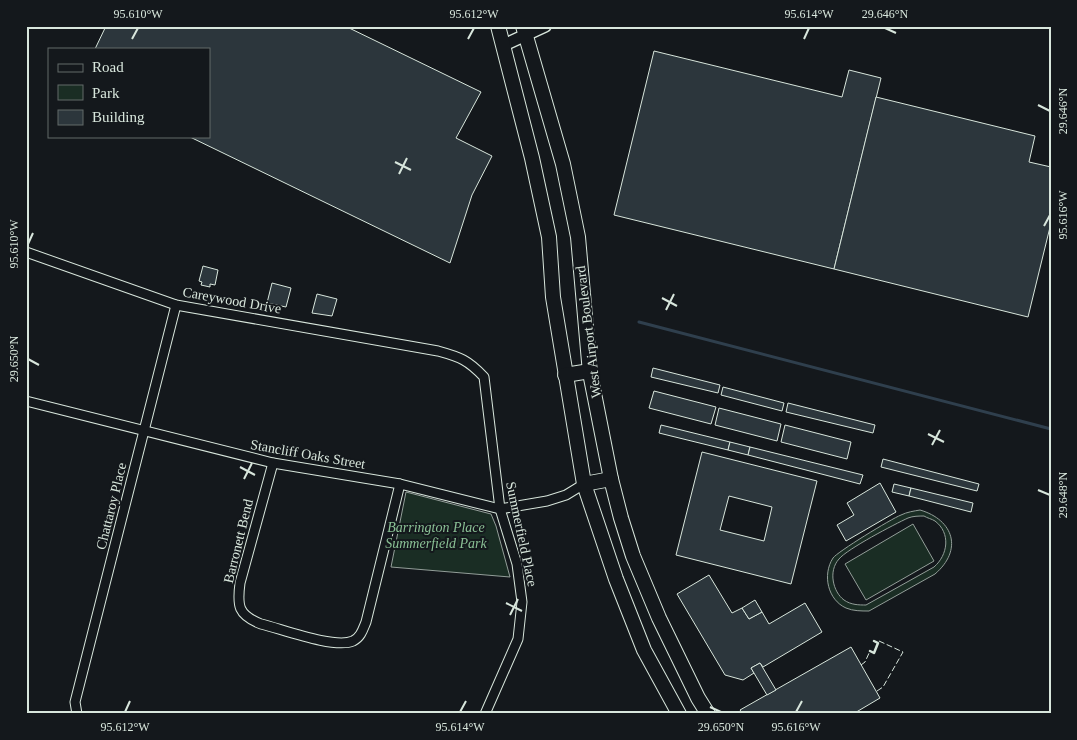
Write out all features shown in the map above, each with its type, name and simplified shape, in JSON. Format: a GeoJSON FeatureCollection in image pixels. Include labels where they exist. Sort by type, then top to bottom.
{"type":"FeatureCollection","features":[{"type":"Feature","properties":{"kind":"main road","name":"West Airport Boulevard"},"geometry":{"type":"LineString","coordinates":[[498,26],[532,158],[549,238],[553,297],[584,484],[616,579],[644,650],[678,712]]}},
{"type":"Feature","properties":{"kind":"main road","name":"West Airport Boulevard"},"geometry":{"type":"LineString","coordinates":[[525,30],[563,164],[578,237],[590,371],[611,479],[621,518],[633,556],[659,618],[698,698],[708,714]]}},
{"type":"Feature","properties":{"kind":"main road"},"geometry":{"type":"LineString","coordinates":[[565,375],[590,371]]}},
{"type":"Feature","properties":{"kind":"main road"},"geometry":{"type":"LineString","coordinates":[[584,484],[611,479]]}},
{"type":"Feature","properties":{"kind":"main road"},"geometry":{"type":"LineString","coordinates":[[678,712],[698,698]]}},
{"type":"Feature","properties":{"kind":"street"},"geometry":{"type":"LineString","coordinates":[[504,45],[525,30],[545,26]]}},
{"type":"Feature","properties":{"kind":"street","name":"Careywood Drive"},"geometry":{"type":"LineString","coordinates":[[26,252],[176,305],[438,351]]}},
{"type":"Feature","properties":{"kind":"street","name":"Chattaroy Place"},"geometry":{"type":"LineString","coordinates":[[77,714],[75,702],[176,305]]}},
{"type":"Feature","properties":{"kind":"street","name":"Summerfield Place"},"geometry":{"type":"LineString","coordinates":[[438,351],[459,356],[474,366],[484,377],[500,509],[516,564],[522,602],[518,639],[485,714]]}},
{"type":"Feature","properties":{"kind":"street","name":"Stancliff Oaks Street"},"geometry":{"type":"LineString","coordinates":[[26,400],[273,463],[400,484],[500,509],[553,499],[566,495],[584,484]]}},
{"type":"Feature","properties":{"kind":"street","name":"Barronett Bend"},"geometry":{"type":"LineString","coordinates":[[273,463],[240,583],[238,599],[240,610],[249,619],[261,624],[335,644],[354,640],[361,635],[366,622],[400,484]]}},
{"type":"Feature","properties":{"kind":"green space","name":"Barrington Place Summerfield Park"},"geometry":{"type":"Polygon","coordinates":[[[406,492],[491,514],[510,577],[391,567],[406,492]]]}},
{"type":"Feature","properties":{"kind":"green space"},"geometry":{"type":"Polygon","coordinates":[[[920,510],[941,521],[951,537],[952,546],[944,565],[935,574],[869,611],[851,610],[840,604],[831,593],[829,586],[828,572],[833,558],[854,543],[903,514],[920,510]],[[924,516],[912,517],[902,521],[861,543],[839,559],[834,569],[833,581],[837,592],[844,600],[849,603],[866,605],[934,567],[939,562],[946,544],[944,532],[935,521],[924,516]]]}},
{"type":"Feature","properties":{"kind":"green space"},"geometry":{"type":"Polygon","coordinates":[[[913,524],[934,561],[866,600],[845,564],[913,524]]]}},
{"type":"Feature","properties":{"kind":"building"},"geometry":{"type":"Polygon","coordinates":[[[106,26],[345,26],[481,92],[456,138],[492,156],[472,195],[450,263],[192,138],[210,138],[210,48],[95,48],[106,26]]]}},
{"type":"Feature","properties":{"kind":"building"},"geometry":{"type":"Polygon","coordinates":[[[654,51],[842,97],[849,70],[881,78],[834,269],[614,215],[654,51]]]}},
{"type":"Feature","properties":{"kind":"building"},"geometry":{"type":"Polygon","coordinates":[[[876,97],[1035,136],[1029,162],[1051,167],[1051,223],[1028,317],[834,269],[876,97]]]}},
{"type":"Feature","properties":{"kind":"building"},"geometry":{"type":"Polygon","coordinates":[[[203,266],[218,270],[215,285],[210,284],[210,287],[201,285],[202,282],[199,281],[203,266]]]}},
{"type":"Feature","properties":{"kind":"building"},"geometry":{"type":"Polygon","coordinates":[[[272,283],[291,288],[286,307],[267,303],[272,283]]]}},
{"type":"Feature","properties":{"kind":"building"},"geometry":{"type":"Polygon","coordinates":[[[317,294],[337,299],[332,316],[312,313],[317,294]]]}},
{"type":"Feature","properties":{"kind":"building"},"geometry":{"type":"Polygon","coordinates":[[[653,368],[720,385],[718,393],[651,377],[653,368]]]}},
{"type":"Feature","properties":{"kind":"building"},"geometry":{"type":"Polygon","coordinates":[[[723,387],[784,403],[782,411],[721,395],[723,387]]]}},
{"type":"Feature","properties":{"kind":"building"},"geometry":{"type":"Polygon","coordinates":[[[654,391],[716,407],[711,424],[649,408],[654,391]]]}},
{"type":"Feature","properties":{"kind":"building"},"geometry":{"type":"Polygon","coordinates":[[[788,403],[875,425],[873,433],[786,412],[788,403]]]}},
{"type":"Feature","properties":{"kind":"building"},"geometry":{"type":"Polygon","coordinates":[[[719,408],[781,424],[777,441],[715,425],[719,408]]]}},
{"type":"Feature","properties":{"kind":"building"},"geometry":{"type":"Polygon","coordinates":[[[661,425],[730,442],[728,450],[659,433],[661,425]]]}},
{"type":"Feature","properties":{"kind":"building"},"geometry":{"type":"Polygon","coordinates":[[[785,425],[851,442],[847,459],[781,442],[785,425]]]}},
{"type":"Feature","properties":{"kind":"building"},"geometry":{"type":"Polygon","coordinates":[[[730,442],[750,447],[748,455],[728,450],[730,442]]]}},
{"type":"Feature","properties":{"kind":"building"},"geometry":{"type":"Polygon","coordinates":[[[750,447],[863,475],[860,484],[748,455],[750,447]]]}},
{"type":"Feature","properties":{"kind":"building"},"geometry":{"type":"Polygon","coordinates":[[[702,452],[817,481],[791,584],[676,555],[702,452]],[[729,496],[720,530],[764,541],[772,507],[729,496]]]}},
{"type":"Feature","properties":{"kind":"building"},"geometry":{"type":"Polygon","coordinates":[[[883,459],[979,484],[977,491],[881,467],[883,459]]]}},
{"type":"Feature","properties":{"kind":"building"},"geometry":{"type":"Polygon","coordinates":[[[880,483],[896,512],[846,541],[837,525],[854,515],[847,503],[880,483]]]}},
{"type":"Feature","properties":{"kind":"building"},"geometry":{"type":"Polygon","coordinates":[[[894,484],[911,488],[909,496],[892,492],[894,484]]]}},
{"type":"Feature","properties":{"kind":"building"},"geometry":{"type":"Polygon","coordinates":[[[911,488],[973,503],[971,512],[909,496],[911,488]]]}},
{"type":"Feature","properties":{"kind":"building"},"geometry":{"type":"Polygon","coordinates":[[[709,575],[732,613],[742,608],[749,619],[762,612],[769,624],[805,603],[822,632],[763,667],[760,663],[751,668],[754,673],[743,680],[725,675],[677,594],[709,575]]]}},
{"type":"Feature","properties":{"kind":"building"},"geometry":{"type":"Polygon","coordinates":[[[755,600],[762,612],[749,619],[742,608],[755,600]]]}},
{"type":"Feature","properties":{"kind":"building"},"geometry":{"type":"Polygon","coordinates":[[[851,647],[880,698],[853,714],[743,714],[740,710],[851,647]]]}},
{"type":"Feature","properties":{"kind":"building"},"geometry":{"type":"Polygon","coordinates":[[[760,663],[776,690],[767,695],[751,668],[760,663]]]}},
{"type":"Feature","properties":{"kind":"waterway"},"geometry":{"type":"LineString","coordinates":[[639,322],[1051,429]]}},
{"type":"Feature","properties":{"kind":"fence"},"geometry":{"type":"LineString","coordinates":[[877,691],[883,687],[903,652],[879,641],[878,643]]}},
{"type":"Feature","properties":{"kind":"fence"},"geometry":{"type":"LineString","coordinates":[[861,665],[865,662],[870,651]]}},
{"type":"Feature","properties":{"kind":"wall"},"geometry":{"type":"LineString","coordinates":[[870,651],[874,653],[878,643],[874,641]]}}]}
